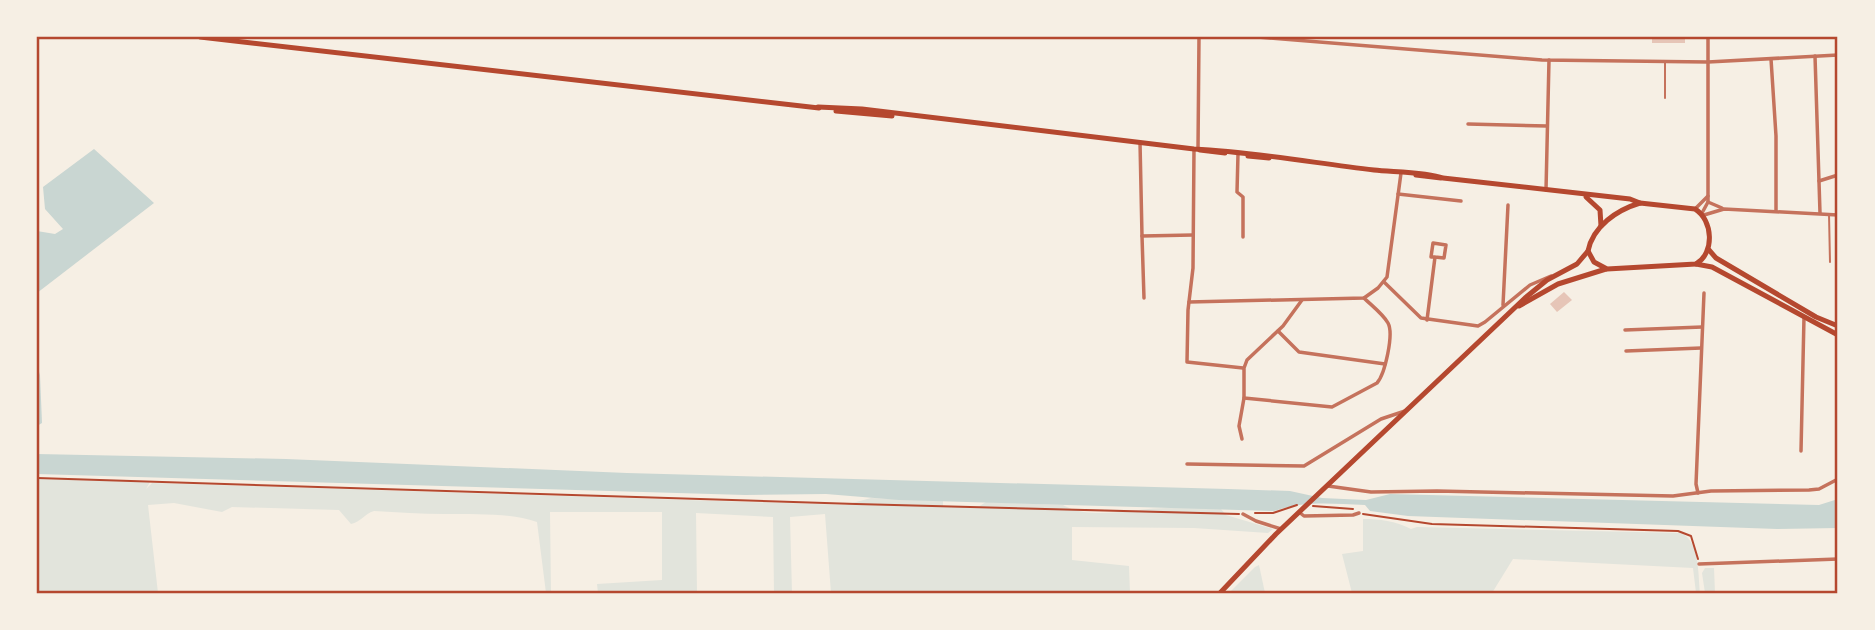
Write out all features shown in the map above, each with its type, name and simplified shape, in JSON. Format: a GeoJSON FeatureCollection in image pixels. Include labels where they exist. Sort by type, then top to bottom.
{"type":"FeatureCollection","features":[{"type":"Feature","properties":{"kind":"main road"},"geometry":{"type":"LineString","coordinates":[[201,37],[786,104],[862,109],[1196,149],[1208,148],[1228,153],[1260,154],[1271,158],[1630,199],[1640,203],[1695,209],[1703,214],[1708,223],[1709,250],[1696,264]]}},
{"type":"Feature","properties":{"kind":"main road"},"geometry":{"type":"LineString","coordinates":[[1584,195],[1600,210],[1601,226]]}},
{"type":"Feature","properties":{"kind":"main road"},"geometry":{"type":"LineString","coordinates":[[1220,593],[1281,529],[1511,311],[1556,274],[1577,264],[1588,251],[1592,238],[1601,226],[1618,213],[1640,203]]}},
{"type":"Feature","properties":{"kind":"main road"},"geometry":{"type":"LineString","coordinates":[[1709,250],[1716,258],[1816,317],[1838,326]]}},
{"type":"Feature","properties":{"kind":"main road"},"geometry":{"type":"LineString","coordinates":[[1588,251],[1594,262],[1607,269]]}},
{"type":"Feature","properties":{"kind":"main road"},"geometry":{"type":"LineString","coordinates":[[1577,264],[1580,276]]}},
{"type":"Feature","properties":{"kind":"main road"},"geometry":{"type":"LineString","coordinates":[[1511,311],[1558,284],[1607,269],[1696,264],[1713,267],[1838,335]]}},
{"type":"Feature","properties":{"kind":"street"},"geometry":{"type":"LineString","coordinates":[[1199,37],[1193,268],[1187,362],[1244,368]]}},
{"type":"Feature","properties":{"kind":"street"},"geometry":{"type":"LineString","coordinates":[[1258,37],[1549,60],[1709,62],[1838,55]]}},
{"type":"Feature","properties":{"kind":"street"},"geometry":{"type":"LineString","coordinates":[[1703,214],[1708,199],[1708,37]]}},
{"type":"Feature","properties":{"kind":"street"},"geometry":{"type":"LineString","coordinates":[[1815,56],[1821,213]]}},
{"type":"Feature","properties":{"kind":"street"},"geometry":{"type":"LineString","coordinates":[[1771,59],[1776,136],[1776,210]]}},
{"type":"Feature","properties":{"kind":"street"},"geometry":{"type":"LineString","coordinates":[[1546,190],[1549,60]]}},
{"type":"Feature","properties":{"kind":"street"},"geometry":{"type":"LineString","coordinates":[[1468,124],[1547,126]]}},
{"type":"Feature","properties":{"kind":"street"},"geometry":{"type":"LineString","coordinates":[[1140,142],[1144,298]]}},
{"type":"Feature","properties":{"kind":"street"},"geometry":{"type":"LineString","coordinates":[[1238,154],[1237,192],[1243,197],[1243,237]]}},
{"type":"Feature","properties":{"kind":"street"},"geometry":{"type":"LineString","coordinates":[[1189,302],[1364,298],[1383,282],[1387,274],[1401,173]]}},
{"type":"Feature","properties":{"kind":"street"},"geometry":{"type":"LineString","coordinates":[[1819,181],[1838,175]]}},
{"type":"Feature","properties":{"kind":"street"},"geometry":{"type":"LineString","coordinates":[[1398,194],[1461,201]]}},
{"type":"Feature","properties":{"kind":"street"},"geometry":{"type":"LineString","coordinates":[[1708,199],[1724,209]]}},
{"type":"Feature","properties":{"kind":"street"},"geometry":{"type":"LineString","coordinates":[[1695,209],[1708,199]]}},
{"type":"Feature","properties":{"kind":"street"},"geometry":{"type":"LineString","coordinates":[[1503,307],[1508,205]]}},
{"type":"Feature","properties":{"kind":"street"},"geometry":{"type":"LineString","coordinates":[[1703,214],[1724,209],[1838,215]]}},
{"type":"Feature","properties":{"kind":"street"},"geometry":{"type":"LineString","coordinates":[[1142,236],[1193,235]]}},
{"type":"Feature","properties":{"kind":"street"},"geometry":{"type":"LineString","coordinates":[[1433,243],[1446,245],[1444,258],[1435,257],[1431,257],[1433,243]]}},
{"type":"Feature","properties":{"kind":"street"},"geometry":{"type":"LineString","coordinates":[[1427,320],[1435,257]]}},
{"type":"Feature","properties":{"kind":"street"},"geometry":{"type":"LineString","coordinates":[[1383,282],[1418,316],[1427,320],[1468,326],[1481,324],[1530,285],[1556,274]]}},
{"type":"Feature","properties":{"kind":"street"},"geometry":{"type":"LineString","coordinates":[[1698,493],[1696,484],[1704,293]]}},
{"type":"Feature","properties":{"kind":"street"},"geometry":{"type":"LineString","coordinates":[[1244,398],[1327,408],[1337,406],[1377,383],[1385,364],[1388,323],[1364,298]]}},
{"type":"Feature","properties":{"kind":"street"},"geometry":{"type":"LineString","coordinates":[[1242,439],[1239,426],[1244,398],[1244,368],[1253,353],[1278,331],[1302,300]]}},
{"type":"Feature","properties":{"kind":"street"},"geometry":{"type":"LineString","coordinates":[[1801,451],[1804,317]]}},
{"type":"Feature","properties":{"kind":"street"},"geometry":{"type":"LineString","coordinates":[[1625,330],[1702,327]]}},
{"type":"Feature","properties":{"kind":"street"},"geometry":{"type":"LineString","coordinates":[[1278,331],[1299,352],[1385,364]]}},
{"type":"Feature","properties":{"kind":"street"},"geometry":{"type":"LineString","coordinates":[[1626,351],[1702,348]]}},
{"type":"Feature","properties":{"kind":"street"},"geometry":{"type":"LineString","coordinates":[[1187,464],[1304,466],[1381,419],[1406,411]]}},
{"type":"Feature","properties":{"kind":"street"},"geometry":{"type":"LineString","coordinates":[[1328,486],[1371,492],[1673,496],[1809,491],[1838,479]]}},
{"type":"Feature","properties":{"kind":"street"},"geometry":{"type":"LineString","coordinates":[[1299,512],[1304,516],[1353,516],[1360,513]]}},
{"type":"Feature","properties":{"kind":"street"},"geometry":{"type":"LineString","coordinates":[[1243,514],[1281,529]]}},
{"type":"Feature","properties":{"kind":"street"},"geometry":{"type":"LineString","coordinates":[[1699,564],[1838,559]]}},
{"type":"Feature","properties":{"kind":"lane"},"geometry":{"type":"LineString","coordinates":[[1665,62],[1665,98]]}},
{"type":"Feature","properties":{"kind":"lane"},"geometry":{"type":"LineString","coordinates":[[1829,214],[1830,262]]}},
{"type":"Feature","properties":{"kind":"path"},"geometry":{"type":"LineString","coordinates":[[37,478],[1243,514],[1272,513],[1303,505]]}},
{"type":"Feature","properties":{"kind":"path"},"geometry":{"type":"LineString","coordinates":[[1313,506],[1324,508]]}},
{"type":"Feature","properties":{"kind":"path"},"geometry":{"type":"LineString","coordinates":[[1367,516],[1432,524],[1678,531],[1691,535],[1699,564]]}},
{"type":"Feature","properties":{"kind":"shaded area"},"geometry":{"type":"Polygon","coordinates":[[[94,149],[154,203],[37,293],[37,231],[55,234],[63,229],[45,209],[43,187],[94,149]]]}},
{"type":"Feature","properties":{"kind":"shaded area"},"geometry":{"type":"Polygon","coordinates":[[[37,365],[40,375],[42,423],[37,426],[37,365]]]}},
{"type":"Feature","properties":{"kind":"shaded area"},"geometry":{"type":"Polygon","coordinates":[[[37,454],[286,459],[627,473],[1290,491],[1322,498],[1366,500],[1390,494],[1819,505],[1838,499],[1838,528],[1777,529],[1408,516],[1370,511],[1365,505],[1309,504],[1274,511],[899,500],[826,494],[745,495],[37,474],[37,454]]]}},
{"type":"Feature","properties":{"kind":"shaded area"},"geometry":{"type":"Polygon","coordinates":[[[37,479],[150,482],[146,489],[152,483],[845,505],[871,498],[943,501],[943,506],[978,507],[986,502],[1063,505],[1074,510],[1100,513],[1200,508],[1221,509],[1226,515],[1273,529],[1268,533],[1194,528],[1072,527],[1072,560],[1129,566],[1130,593],[831,593],[825,514],[790,517],[792,593],[774,593],[773,517],[696,513],[697,593],[598,593],[597,584],[662,580],[662,512],[550,512],[551,593],[546,593],[537,522],[525,519],[491,515],[374,511],[351,524],[339,510],[232,507],[222,512],[174,503],[148,505],[158,593],[37,593],[37,479]]]}},
{"type":"Feature","properties":{"kind":"shaded area"},"geometry":{"type":"Polygon","coordinates":[[[1363,519],[1387,521],[1411,529],[1681,533],[1692,543],[1695,551],[1700,593],[1696,593],[1693,568],[1513,559],[1492,593],[1352,593],[1342,554],[1363,551],[1363,519]]]}},
{"type":"Feature","properties":{"kind":"shaded area"},"geometry":{"type":"Polygon","coordinates":[[[1259,565],[1265,593],[1229,593],[1255,567],[1259,565]]]}},
{"type":"Feature","properties":{"kind":"shaded area"},"geometry":{"type":"Polygon","coordinates":[[[1705,568],[1714,568],[1715,593],[1705,593],[1702,573],[1705,568]]]}},
{"type":"Feature","properties":{"kind":"building"},"geometry":{"type":"Polygon","coordinates":[[[1652,37],[1685,37],[1685,43],[1652,43],[1652,37]]]}},
{"type":"Feature","properties":{"kind":"building"},"geometry":{"type":"Polygon","coordinates":[[[1564,292],[1572,300],[1557,312],[1550,304],[1564,292]]]}}]}
